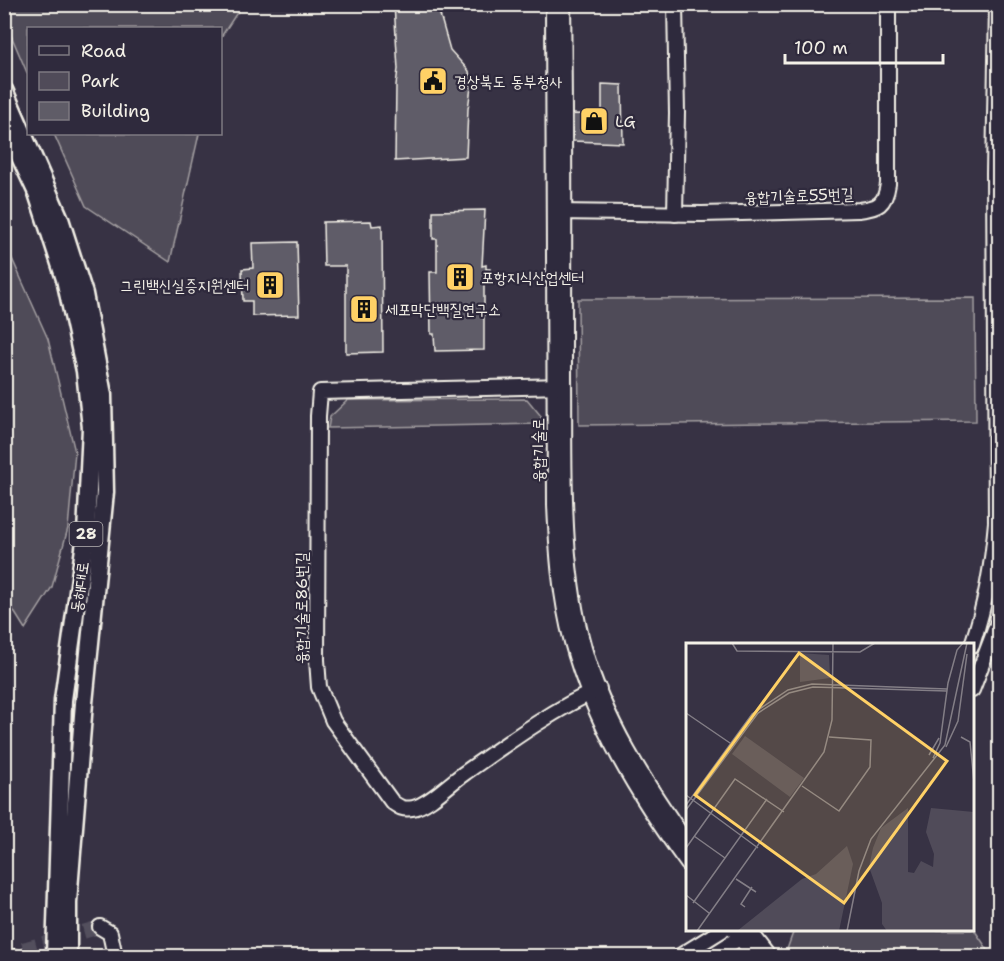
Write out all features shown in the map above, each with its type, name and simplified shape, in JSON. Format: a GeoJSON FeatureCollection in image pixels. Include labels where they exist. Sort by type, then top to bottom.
{"type":"FeatureCollection","features":[{"type":"Feature","properties":{"kind":"main road"},"geometry":{"type":"LineString","coordinates":[[4,90],[60,219],[81,284],[103,395],[105,492],[84,703],[68,920],[70,957]]}},
{"type":"Feature","properties":{"kind":"main road","name":"동해대로"},"geometry":{"type":"LineString","coordinates":[[4,123],[37,193],[65,279],[85,371],[91,428],[86,534],[63,700],[53,957]]}},
{"type":"Feature","properties":{"kind":"street","name":"융합기술로"},"geometry":{"type":"LineString","coordinates":[[553,4],[559,386],[568,565],[576,616],[602,723],[633,781],[686,862]]}},
{"type":"Feature","properties":{"kind":"street","name":"융합기술로"},"geometry":{"type":"LineString","coordinates":[[558,212],[563,4]]}},
{"type":"Feature","properties":{"kind":"street"},"geometry":{"type":"LineString","coordinates":[[675,4],[677,113],[675,214]]}},
{"type":"Feature","properties":{"kind":"street","name":"융합기술로55번길"},"geometry":{"type":"LineString","coordinates":[[558,212],[675,214],[875,208],[881,204],[887,194],[888,184],[888,4]]}},
{"type":"Feature","properties":{"kind":"street"},"geometry":{"type":"LineString","coordinates":[[973,643],[984,608],[993,566],[996,522],[998,344],[994,173],[997,4]]}},
{"type":"Feature","properties":{"kind":"street","name":"융합기술로86번길"},"geometry":{"type":"LineString","coordinates":[[559,386],[320,392],[317,488],[319,687],[333,721],[392,802],[403,809],[424,804],[466,772],[561,709],[594,691]]}},
{"type":"Feature","properties":{"kind":"street"},"geometry":{"type":"LineString","coordinates":[[974,685],[999,617]]}},
{"type":"Feature","properties":{"kind":"street","name":"융합기술로"},"geometry":{"type":"LineString","coordinates":[[594,691],[641,775],[686,842]]}},
{"type":"Feature","properties":{"kind":"street"},"geometry":{"type":"LineString","coordinates":[[100,927],[110,933],[115,957]]}},
{"type":"Feature","properties":{"kind":"street"},"geometry":{"type":"LineString","coordinates":[[680,957],[720,931]]}},
{"type":"Feature","properties":{"kind":"street"},"geometry":{"type":"LineString","coordinates":[[711,957],[745,931]]}},
{"type":"Feature","properties":{"kind":"street"},"geometry":{"type":"LineString","coordinates":[[745,931],[754,957]]}},
{"type":"Feature","properties":{"kind":"street"},"geometry":{"type":"LineString","coordinates":[[745,931],[769,957]]}},
{"type":"Feature","properties":{"kind":"path"},"geometry":{"type":"LineString","coordinates":[[4,949],[23,949]]}},
{"type":"Feature","properties":{"kind":"green space"},"geometry":{"type":"Polygon","coordinates":[[[5,4],[242,5],[222,35],[222,27],[27,27],[27,73],[5,21],[5,4]]]}},
{"type":"Feature","properties":{"kind":"green space"},"geometry":{"type":"Polygon","coordinates":[[[54,135],[199,135],[170,262],[86,206],[54,135]]]}},
{"type":"Feature","properties":{"kind":"green space"},"geometry":{"type":"Polygon","coordinates":[[[5,243],[48,339],[75,452],[68,528],[52,587],[25,629],[5,597],[5,243]]]}},
{"type":"Feature","properties":{"kind":"green space"},"geometry":{"type":"Polygon","coordinates":[[[975,298],[976,421],[579,425],[578,299],[975,298]]]}},
{"type":"Feature","properties":{"kind":"green space"},"geometry":{"type":"Polygon","coordinates":[[[527,399],[541,416],[541,424],[328,428],[330,417],[348,400],[527,399]]]}},
{"type":"Feature","properties":{"kind":"green space"},"geometry":{"type":"Polygon","coordinates":[[[974,929],[992,956],[787,956],[785,955],[794,931],[974,929]]]}},
{"type":"Feature","properties":{"kind":"building","name":"경상북도 동부청사"},"geometry":{"type":"Polygon","coordinates":[[[394,4],[437,4],[450,50],[469,71],[471,87],[466,157],[395,161],[398,69],[394,4]]]}},
{"type":"Feature","properties":{"kind":"building"},"geometry":{"type":"Polygon","coordinates":[[[602,84],[622,85],[623,143],[573,141],[573,114],[602,115],[602,84]]]}},
{"type":"Feature","properties":{"kind":"building","name":"포항지식산업센터"},"geometry":{"type":"Polygon","coordinates":[[[485,210],[482,266],[486,265],[486,269],[490,269],[490,282],[484,282],[484,350],[435,351],[434,334],[431,334],[430,272],[437,272],[437,239],[433,239],[433,211],[485,210]]]}},
{"type":"Feature","properties":{"kind":"building","name":"세포막단백질연구소"},"geometry":{"type":"Polygon","coordinates":[[[371,221],[372,226],[382,225],[383,352],[346,353],[346,266],[324,266],[323,222],[371,221]]]}},
{"type":"Feature","properties":{"kind":"building","name":"그린백신실증지원센터"},"geometry":{"type":"Polygon","coordinates":[[[297,242],[299,315],[252,316],[252,301],[243,301],[242,269],[253,268],[252,243],[297,242]]]}},
{"type":"Feature","properties":{"kind":"tunnel"},"geometry":{"type":"LineString","coordinates":[[23,949],[100,927]]}},
{"type":"Feature","properties":{"kind":"place","name":"경상북도 동부청사"},"geometry":{"type":"Point","coordinates":[433,81]}},
{"type":"Feature","properties":{"kind":"place","name":"LG"},"geometry":{"type":"Point","coordinates":[594,121]}},
{"type":"Feature","properties":{"kind":"place","name":"포항지식산업센터"},"geometry":{"type":"Point","coordinates":[460,277]}},
{"type":"Feature","properties":{"kind":"place","name":"그린백신실증지원센터"},"geometry":{"type":"Point","coordinates":[270,285]}},
{"type":"Feature","properties":{"kind":"place","name":"세포막단백질연구소"},"geometry":{"type":"Point","coordinates":[364,309]}}]}
